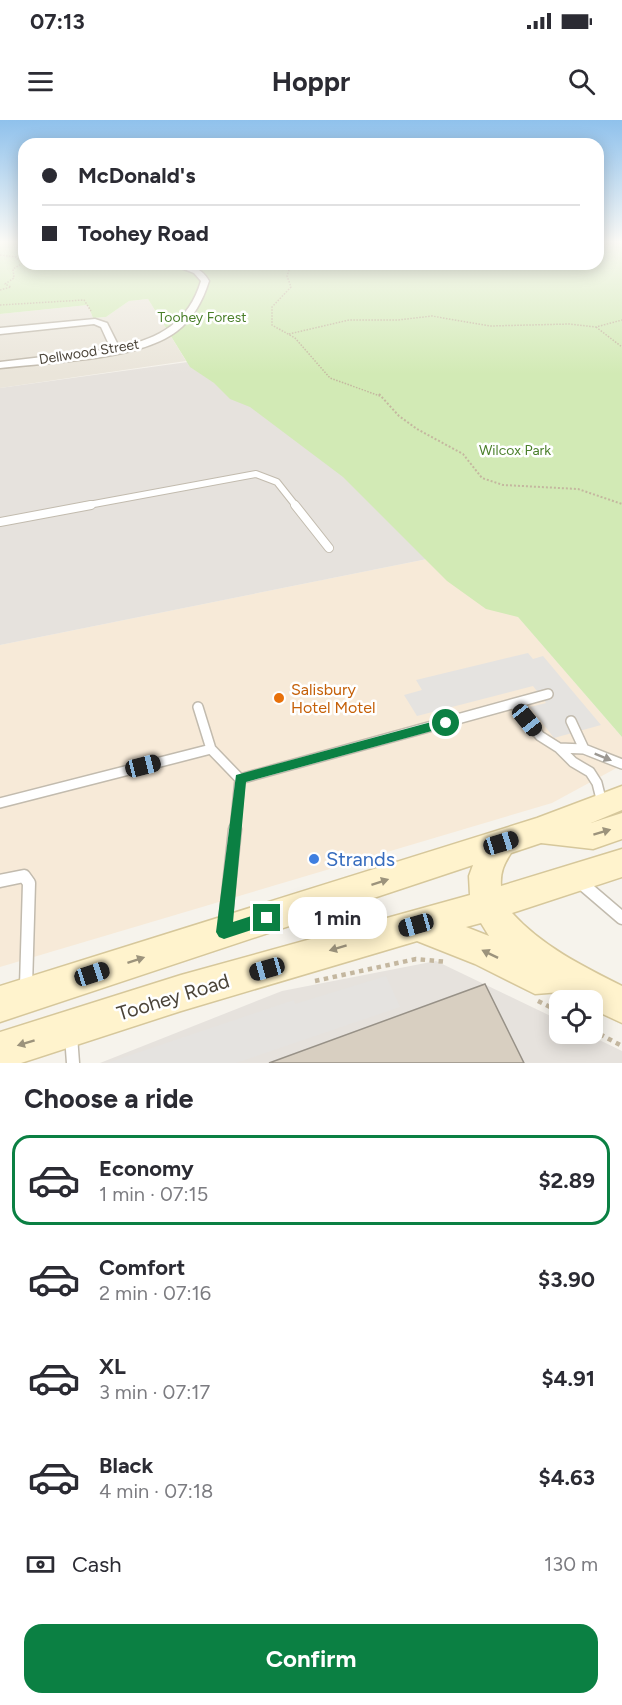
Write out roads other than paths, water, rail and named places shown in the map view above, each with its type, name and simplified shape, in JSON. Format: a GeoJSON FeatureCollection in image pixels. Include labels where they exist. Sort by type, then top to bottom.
{"type":"FeatureCollection","features":[{"type":"Feature","properties":{"kind":"main road"},"geometry":{"type":"LineString","coordinates":[[13,1000],[541,830],[593,836],[616,810]]}},
{"type":"Feature","properties":{"kind":"main road"},"geometry":{"type":"LineString","coordinates":[[501,843],[485,874],[484,887],[498,921],[512,940],[532,956],[622,1005]]}},
{"type":"Feature","properties":{"kind":"main road","name":"Toohey Road"},"geometry":{"type":"LineString","coordinates":[[0,1051],[72,1046],[182,993],[490,905],[622,862]]}},
{"type":"Feature","properties":{"kind":"main road"},"geometry":{"type":"LineString","coordinates":[[416,925],[485,951],[535,977],[564,974]]}},
{"type":"Feature","properties":{"kind":"street","name":"Dellwood Street"},"geometry":{"type":"LineString","coordinates":[[0,365],[116,350],[153,341],[175,329],[189,314],[204,286]]}},
{"type":"Feature","properties":{"kind":"street"},"geometry":{"type":"LineString","coordinates":[[0,331],[96,321],[104,325],[116,350]]}},
{"type":"Feature","properties":{"kind":"lane"},"geometry":{"type":"LineString","coordinates":[[0,522],[256,474],[277,482],[329,548]]}},
{"type":"Feature","properties":{"kind":"lane"},"geometry":{"type":"LineString","coordinates":[[240,779],[548,694]]}},
{"type":"Feature","properties":{"kind":"lane"},"geometry":{"type":"LineString","coordinates":[[514,704],[540,736],[559,748],[573,762],[590,772],[616,810]]}},
{"type":"Feature","properties":{"kind":"lane"},"geometry":{"type":"LineString","coordinates":[[198,707],[211,749],[240,779],[224,932]]}},
{"type":"Feature","properties":{"kind":"lane"},"geometry":{"type":"LineString","coordinates":[[571,721],[584,749]]}},
{"type":"Feature","properties":{"kind":"lane"},"geometry":{"type":"LineString","coordinates":[[559,748],[584,749],[622,765]]}},
{"type":"Feature","properties":{"kind":"lane"},"geometry":{"type":"LineString","coordinates":[[0,803],[211,749]]}},
{"type":"Feature","properties":{"kind":"lane"},"geometry":{"type":"LineString","coordinates":[[0,881],[24,876],[29,882],[13,1000]]}},
{"type":"Feature","properties":{"kind":"lane"},"geometry":{"type":"LineString","coordinates":[[575,878],[622,918]]}},
{"type":"Feature","properties":{"kind":"place","name":"Salisbury Hotel Motel"},"geometry":{"type":"Point","coordinates":[279,698]}},
{"type":"Feature","properties":{"kind":"place","name":"Strands"},"geometry":{"type":"Point","coordinates":[314,859]}},
{"type":"Feature","properties":{"kind":"park label","name":"Toohey Forest"},"geometry":{"type":"Point","coordinates":[202,317]}},
{"type":"Feature","properties":{"kind":"park label","name":"Wilcox Park"},"geometry":{"type":"Point","coordinates":[515,450]}}]}
